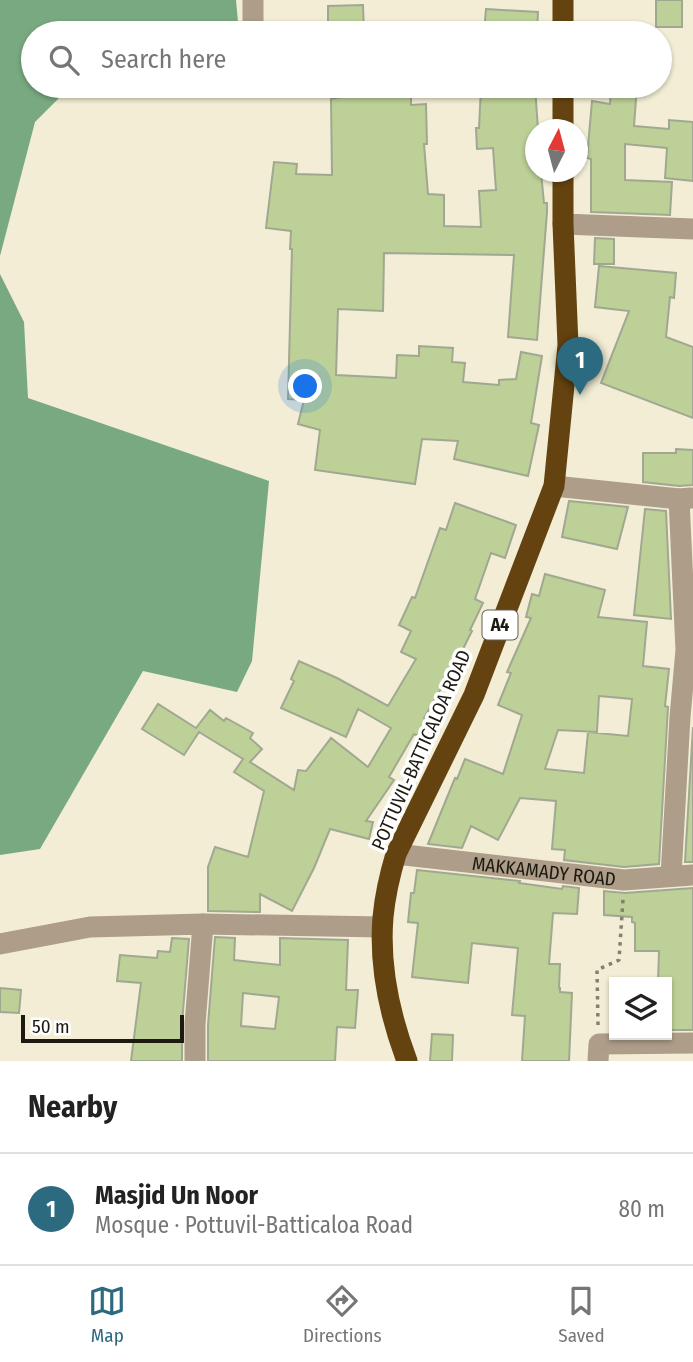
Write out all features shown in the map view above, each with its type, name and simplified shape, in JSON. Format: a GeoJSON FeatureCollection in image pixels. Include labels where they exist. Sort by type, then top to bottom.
{"type":"FeatureCollection","features":[{"type":"Feature","properties":{"kind":"highway"},"geometry":{"type":"LineString","coordinates":[[563,0],[563,21]]}},
{"type":"Feature","properties":{"kind":"highway"},"geometry":{"type":"LineString","coordinates":[[563,98],[563,119]]}},
{"type":"Feature","properties":{"kind":"highway","name":"POTTUVIL-BATTICALOA ROAD"},"geometry":{"type":"LineString","coordinates":[[407,1061],[399,1039],[383,966],[383,927],[389,879],[396,854],[474,695],[554,486],[568,345],[562,182]]}},
{"type":"Feature","properties":{"kind":"street"},"geometry":{"type":"LineString","coordinates":[[253,0],[253,21]]}},
{"type":"Feature","properties":{"kind":"street"},"geometry":{"type":"LineString","coordinates":[[563,224],[693,229]]}},
{"type":"Feature","properties":{"kind":"street"},"geometry":{"type":"LineString","coordinates":[[554,486],[686,499],[686,717],[671,876]]}},
{"type":"Feature","properties":{"kind":"street","name":"MAKKAMADY ROAD"},"geometry":{"type":"LineString","coordinates":[[396,854],[624,880],[693,875]]}},
{"type":"Feature","properties":{"kind":"street"},"geometry":{"type":"LineString","coordinates":[[195,1061],[195,1024],[203,924]]}},
{"type":"Feature","properties":{"kind":"street"},"geometry":{"type":"LineString","coordinates":[[0,944],[90,927],[203,924],[383,927]]}},
{"type":"Feature","properties":{"kind":"street"},"geometry":{"type":"LineString","coordinates":[[598,1053],[693,1042]]}},
{"type":"Feature","properties":{"kind":"path"},"geometry":{"type":"LineString","coordinates":[[598,1053],[597,970],[619,960],[624,880]]}},
{"type":"Feature","properties":{"kind":"shaded area"},"geometry":{"type":"Polygon","coordinates":[[[0,0],[236,0],[238,21],[21,21],[21,98],[59,98],[35,122],[0,256],[0,0]]]}},
{"type":"Feature","properties":{"kind":"shaded area"},"geometry":{"type":"Polygon","coordinates":[[[0,274],[24,322],[28,398],[269,481],[252,661],[237,692],[143,671],[40,849],[0,855],[0,274]]]}},
{"type":"Feature","properties":{"kind":"building"},"geometry":{"type":"Polygon","coordinates":[[[656,0],[682,0],[682,27],[672,27],[672,21],[656,21],[656,0]]]}},
{"type":"Feature","properties":{"kind":"building"},"geometry":{"type":"Polygon","coordinates":[[[363,5],[364,21],[328,21],[328,6],[363,5]]]}},
{"type":"Feature","properties":{"kind":"building"},"geometry":{"type":"Polygon","coordinates":[[[486,9],[538,12],[538,21],[485,21],[486,9]]]}},
{"type":"Feature","properties":{"kind":"building"},"geometry":{"type":"Polygon","coordinates":[[[411,98],[411,105],[426,104],[427,144],[424,144],[428,194],[444,195],[444,226],[481,227],[479,191],[496,190],[493,148],[477,149],[476,128],[479,128],[480,98],[536,98],[537,119],[525,119],[525,182],[542,182],[544,203],[547,203],[537,340],[508,337],[514,255],[384,253],[383,311],[338,309],[336,375],[396,378],[397,355],[419,356],[419,346],[453,348],[452,362],[465,363],[463,382],[499,385],[499,380],[516,379],[521,352],[542,356],[531,423],[539,425],[528,476],[454,459],[458,441],[422,439],[415,484],[315,470],[320,430],[298,424],[304,400],[288,399],[291,231],[266,228],[274,162],[297,164],[296,174],[332,175],[331,99],[411,98]]]}},
{"type":"Feature","properties":{"kind":"building"},"geometry":{"type":"Polygon","coordinates":[[[610,98],[636,98],[634,126],[669,129],[669,120],[693,122],[693,181],[665,178],[667,148],[625,144],[625,180],[672,182],[670,215],[591,212],[591,159],[588,158],[588,147],[592,101],[610,104],[610,98]]]}},
{"type":"Feature","properties":{"kind":"building"},"geometry":{"type":"Polygon","coordinates":[[[595,238],[614,239],[614,264],[594,264],[595,238]]]}},
{"type":"Feature","properties":{"kind":"building"},"geometry":{"type":"Polygon","coordinates":[[[599,266],[676,273],[674,298],[670,297],[666,337],[693,347],[693,418],[601,383],[629,311],[595,307],[599,266]]]}},
{"type":"Feature","properties":{"kind":"building"},"geometry":{"type":"Polygon","coordinates":[[[676,449],[693,450],[693,485],[643,482],[643,453],[676,453],[676,449]]]}},
{"type":"Feature","properties":{"kind":"building"},"geometry":{"type":"Polygon","coordinates":[[[569,501],[628,507],[617,549],[562,537],[569,501]]]}},
{"type":"Feature","properties":{"kind":"building"},"geometry":{"type":"Polygon","coordinates":[[[455,503],[516,525],[505,558],[491,553],[475,599],[483,603],[470,630],[472,631],[447,681],[424,718],[427,720],[418,736],[414,734],[389,777],[394,780],[366,821],[373,822],[369,839],[330,829],[292,911],[260,894],[260,912],[208,911],[208,867],[215,847],[248,857],[264,791],[234,772],[243,759],[199,732],[184,755],[142,729],[158,704],[196,728],[210,710],[224,721],[226,718],[253,733],[250,738],[262,749],[250,762],[294,790],[298,770],[306,771],[331,738],[368,767],[391,728],[358,709],[346,737],[281,708],[294,681],[291,679],[299,661],[388,706],[416,659],[401,652],[411,631],[399,625],[412,597],[415,598],[440,528],[446,530],[455,503]]]}},
{"type":"Feature","properties":{"kind":"building"},"geometry":{"type":"Polygon","coordinates":[[[645,509],[666,511],[671,619],[634,615],[645,509]]]}},
{"type":"Feature","properties":{"kind":"building"},"geometry":{"type":"Polygon","coordinates":[[[545,574],[605,590],[598,617],[647,622],[643,666],[669,669],[659,864],[624,867],[564,860],[565,850],[552,849],[556,801],[520,798],[498,840],[471,826],[462,848],[428,844],[465,759],[503,774],[522,715],[498,705],[511,673],[507,672],[531,618],[526,617],[532,594],[539,596],[545,574]],[[599,696],[597,732],[558,730],[545,769],[584,773],[588,732],[628,736],[632,699],[599,696]]]}},
{"type":"Feature","properties":{"kind":"building"},"geometry":{"type":"Polygon","coordinates":[[[693,727],[693,862],[685,862],[693,727]]]}},
{"type":"Feature","properties":{"kind":"building"},"geometry":{"type":"Polygon","coordinates":[[[417,870],[520,881],[519,883],[562,889],[563,886],[579,888],[577,914],[553,913],[549,964],[560,964],[560,992],[572,993],[569,1061],[522,1061],[525,1016],[512,1015],[518,948],[472,943],[468,983],[412,977],[418,923],[408,922],[417,870]]]}},
{"type":"Feature","properties":{"kind":"building"},"geometry":{"type":"Polygon","coordinates":[[[693,888],[693,1030],[672,1030],[672,977],[658,977],[659,951],[635,951],[635,923],[632,922],[632,917],[604,915],[604,891],[625,893],[693,888]]]}},
{"type":"Feature","properties":{"kind":"building"},"geometry":{"type":"Polygon","coordinates":[[[215,937],[235,938],[234,960],[280,965],[280,938],[348,940],[346,990],[358,990],[355,1028],[337,1027],[335,1061],[208,1061],[215,937]],[[243,993],[241,1026],[275,1029],[279,997],[243,993]]]}},
{"type":"Feature","properties":{"kind":"building"},"geometry":{"type":"Polygon","coordinates":[[[172,938],[189,939],[182,1023],[182,1061],[131,1061],[141,983],[117,981],[120,955],[157,958],[158,951],[170,952],[172,938]]]}},
{"type":"Feature","properties":{"kind":"building"},"geometry":{"type":"Polygon","coordinates":[[[0,988],[21,990],[19,1013],[0,1012],[0,988]]]}},
{"type":"Feature","properties":{"kind":"building"},"geometry":{"type":"Polygon","coordinates":[[[432,1034],[453,1035],[452,1061],[430,1061],[432,1034]]]}},
{"type":"Feature","properties":{"kind":"place","name":"Masjid Un Noor"},"geometry":{"type":"Point","coordinates":[580,395]}}]}
